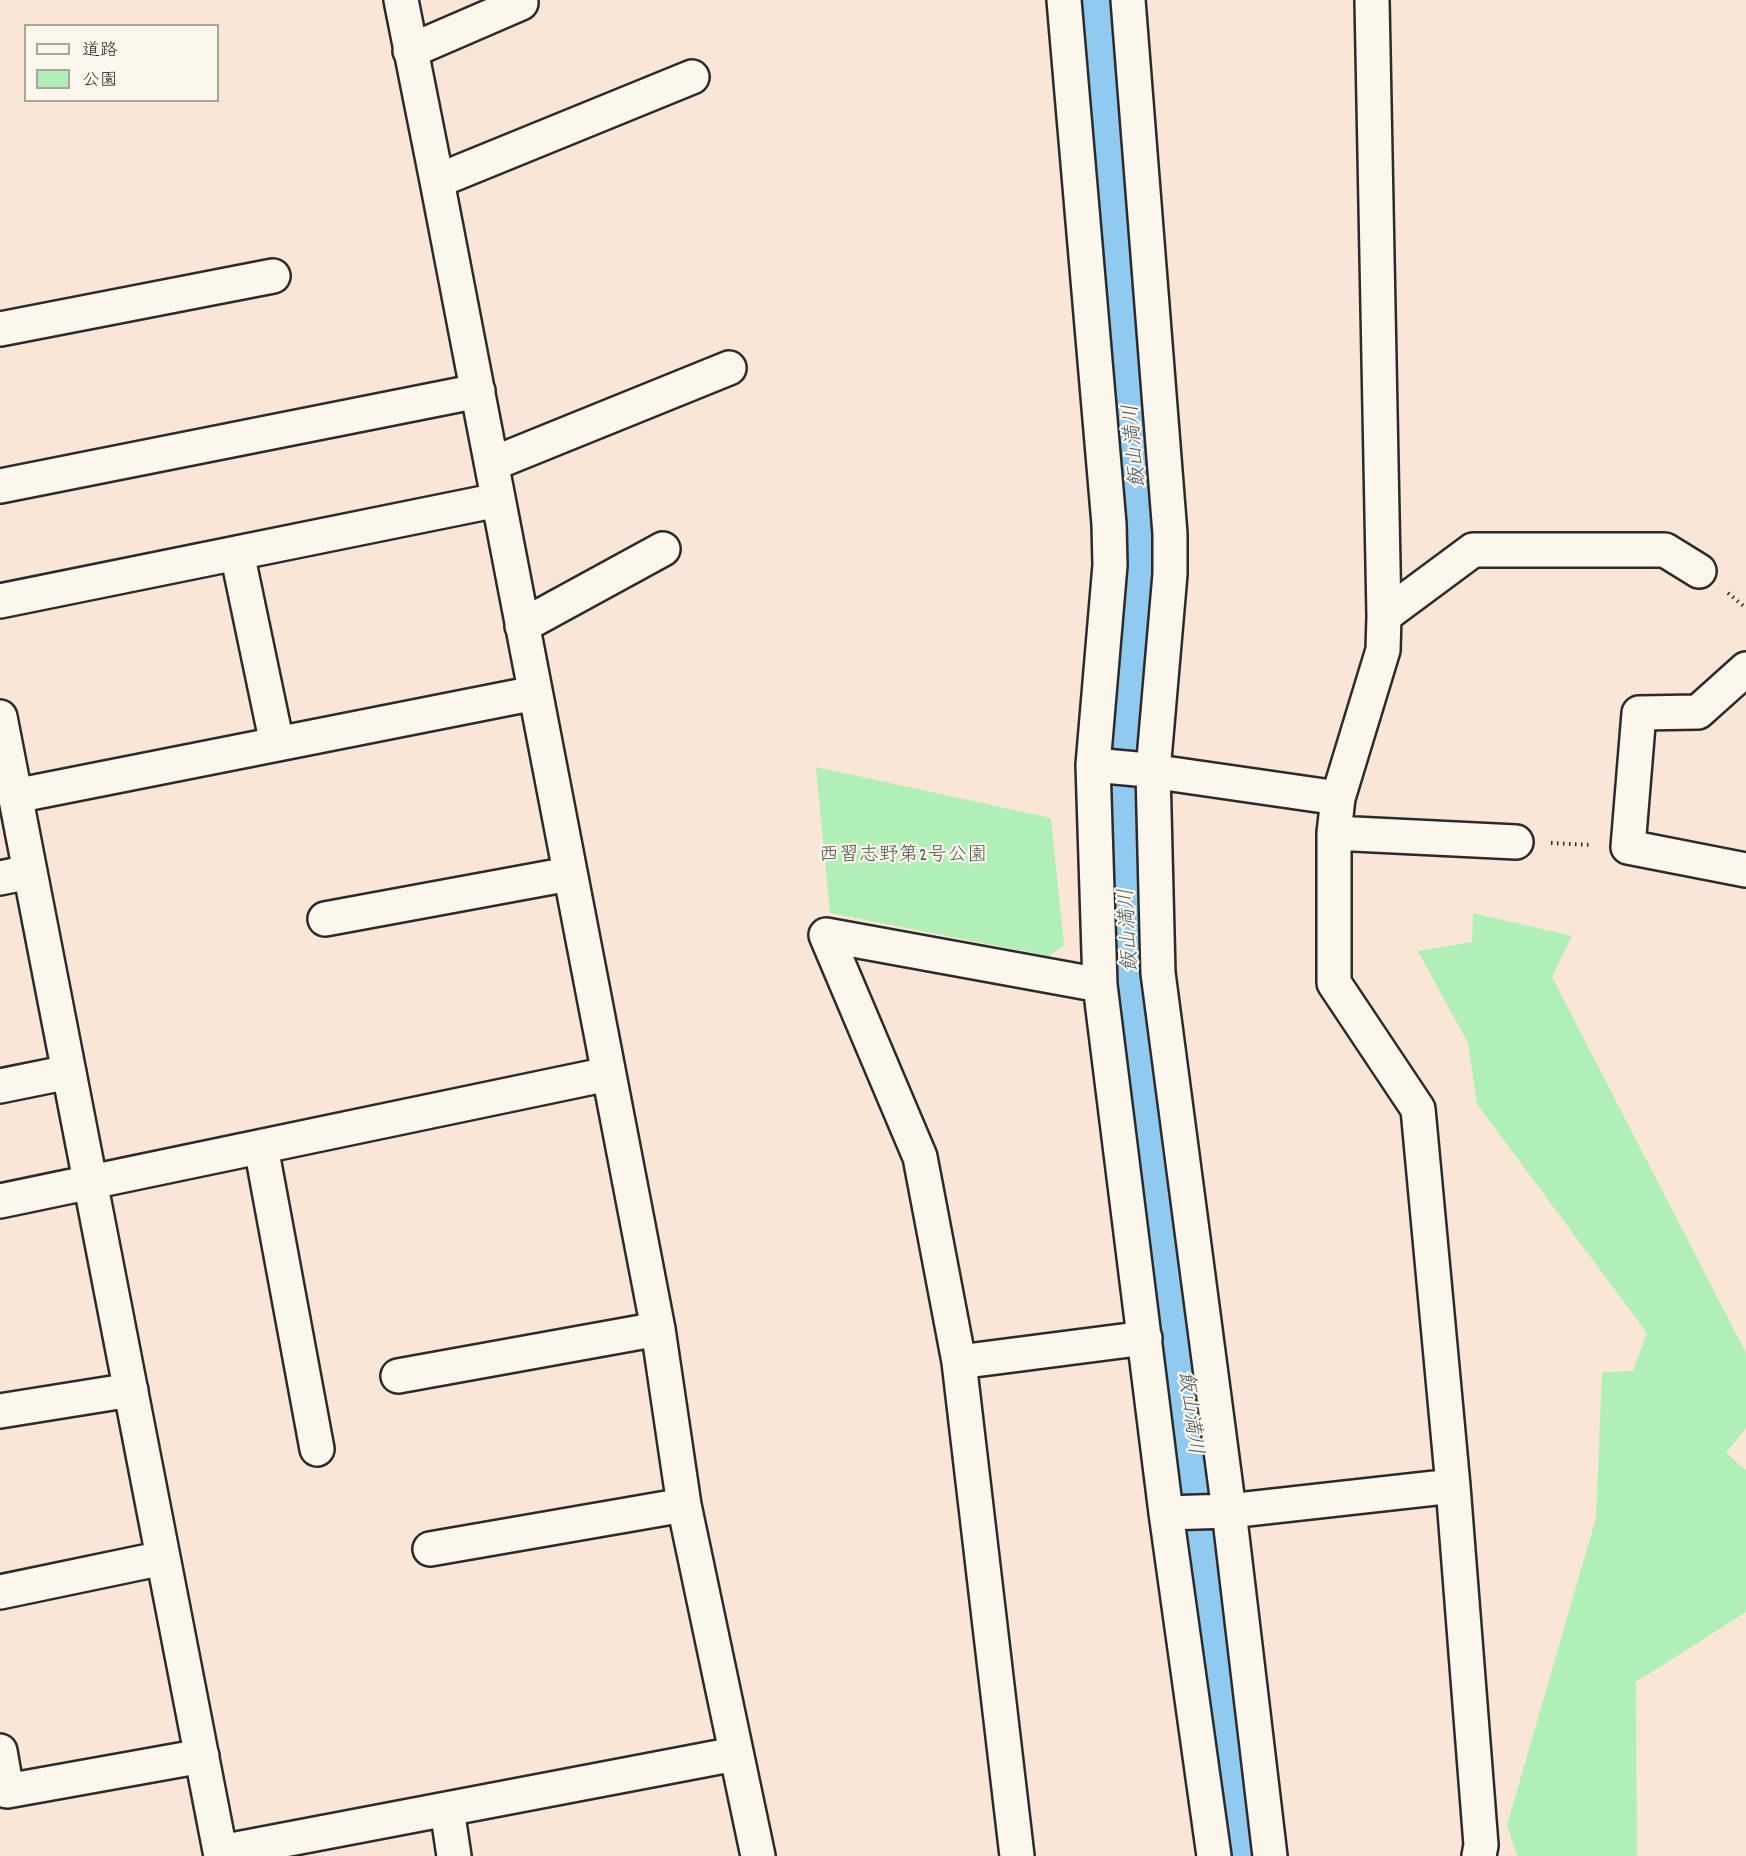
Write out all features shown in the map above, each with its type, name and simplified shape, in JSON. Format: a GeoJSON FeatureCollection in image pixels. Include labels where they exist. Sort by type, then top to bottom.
{"type":"FeatureCollection","features":[{"type":"Feature","properties":{"kind":"street"},"geometry":{"type":"LineString","coordinates":[[400,0],[438,181],[658,1329],[684,1505],[758,1856]]}},
{"type":"Feature","properties":{"kind":"street"},"geometry":{"type":"LineString","coordinates":[[1064,0],[1109,524],[1123,768],[1158,973],[1229,1511],[1270,1856]]}},
{"type":"Feature","properties":{"kind":"street"},"geometry":{"type":"LineString","coordinates":[[1128,0],[1170,534],[1170,573],[1123,768],[1100,984],[1145,1338],[1177,1513],[1214,1856]]}},
{"type":"Feature","properties":{"kind":"street"},"geometry":{"type":"LineString","coordinates":[[1372,0],[1383,650],[1338,798],[1334,832],[1334,983],[1418,1109],[1453,1486],[1481,1845],[1479,1856]]}},
{"type":"Feature","properties":{"kind":"street"},"geometry":{"type":"LineString","coordinates":[[411,51],[521,3]]}},
{"type":"Feature","properties":{"kind":"street"},"geometry":{"type":"LineString","coordinates":[[438,181],[692,77]]}},
{"type":"Feature","properties":{"kind":"street"},"geometry":{"type":"LineString","coordinates":[[0,329],[273,276]]}},
{"type":"Feature","properties":{"kind":"street"},"geometry":{"type":"LineString","coordinates":[[492,464],[729,368]]}},
{"type":"Feature","properties":{"kind":"street"},"geometry":{"type":"LineString","coordinates":[[0,486],[478,391]]}},
{"type":"Feature","properties":{"kind":"street"},"geometry":{"type":"LineString","coordinates":[[0,601],[498,500]]}},
{"type":"Feature","properties":{"kind":"street"},"geometry":{"type":"LineString","coordinates":[[522,626],[663,549]]}},
{"type":"Feature","properties":{"kind":"street"},"geometry":{"type":"LineString","coordinates":[[1384,616],[1473,550],[1665,550],[1699,571]]}},
{"type":"Feature","properties":{"kind":"street"},"geometry":{"type":"LineString","coordinates":[[237,553],[277,744]]}},
{"type":"Feature","properties":{"kind":"street"},"geometry":{"type":"LineString","coordinates":[[1746,669],[1698,712],[1639,713],[1616,847],[1746,870]]}},
{"type":"Feature","properties":{"kind":"street"},"geometry":{"type":"LineString","coordinates":[[15,796],[535,693]]}},
{"type":"Feature","properties":{"kind":"street"},"geometry":{"type":"LineString","coordinates":[[0,717],[15,796],[15,875],[69,1072],[221,1854],[735,1754]]}},
{"type":"Feature","properties":{"kind":"street"},"geometry":{"type":"LineString","coordinates":[[1123,768],[1338,798]]}},
{"type":"Feature","properties":{"kind":"street"},"geometry":{"type":"LineString","coordinates":[[1334,832],[1516,842]]}},
{"type":"Feature","properties":{"kind":"street"},"geometry":{"type":"LineString","coordinates":[[325,919],[569,874]]}},
{"type":"Feature","properties":{"kind":"street"},"geometry":{"type":"LineString","coordinates":[[1017,1856],[959,1362],[920,1157],[826,934],[1100,984]]}},
{"type":"Feature","properties":{"kind":"street"},"geometry":{"type":"LineString","coordinates":[[0,1086],[69,1072]]}},
{"type":"Feature","properties":{"kind":"street"},"geometry":{"type":"LineString","coordinates":[[0,1201],[608,1074]]}},
{"type":"Feature","properties":{"kind":"street"},"geometry":{"type":"LineString","coordinates":[[261,1147],[317,1449]]}},
{"type":"Feature","properties":{"kind":"street"},"geometry":{"type":"LineString","coordinates":[[398,1376],[658,1329]]}},
{"type":"Feature","properties":{"kind":"street"},"geometry":{"type":"LineString","coordinates":[[959,1362],[1145,1338]]}},
{"type":"Feature","properties":{"kind":"street"},"geometry":{"type":"LineString","coordinates":[[0,1411],[130,1390]]}},
{"type":"Feature","properties":{"kind":"street"},"geometry":{"type":"LineString","coordinates":[[1177,1513],[1229,1511],[1453,1486]]}},
{"type":"Feature","properties":{"kind":"street"},"geometry":{"type":"LineString","coordinates":[[430,1549],[684,1505]]}},
{"type":"Feature","properties":{"kind":"street"},"geometry":{"type":"LineString","coordinates":[[0,1592],[163,1558]]}},
{"type":"Feature","properties":{"kind":"street"},"geometry":{"type":"LineString","coordinates":[[0,1751],[7,1791],[202,1756]]}},
{"type":"Feature","properties":{"kind":"street"},"geometry":{"type":"LineString","coordinates":[[447,1809],[454,1856]]}},
{"type":"Feature","properties":{"kind":"path"},"geometry":{"type":"LineString","coordinates":[[1516,842],[1616,847]]}},
{"type":"Feature","properties":{"kind":"green space","name":"西習志野第2号公園"},"geometry":{"type":"Polygon","coordinates":[[[816,767],[1051,818],[1064,945],[1049,956],[830,913],[816,767]]]}},
{"type":"Feature","properties":{"kind":"green space"},"geometry":{"type":"Polygon","coordinates":[[[1473,913],[1572,936],[1552,977],[1746,1353],[1746,1428],[1726,1453],[1746,1470],[1746,1612],[1636,1682],[1637,1856],[1517,1856],[1507,1825],[1596,1518],[1602,1372],[1633,1371],[1647,1333],[1477,1104],[1468,1043],[1418,951],[1472,942],[1473,913]]]}},
{"type":"Feature","properties":{"kind":"waterway","name":"飯山満川"},"geometry":{"type":"LineString","coordinates":[[1102,0],[1144,531],[1145,569],[1142,609],[1124,768],[1133,974],[1244,1856]]}}]}
